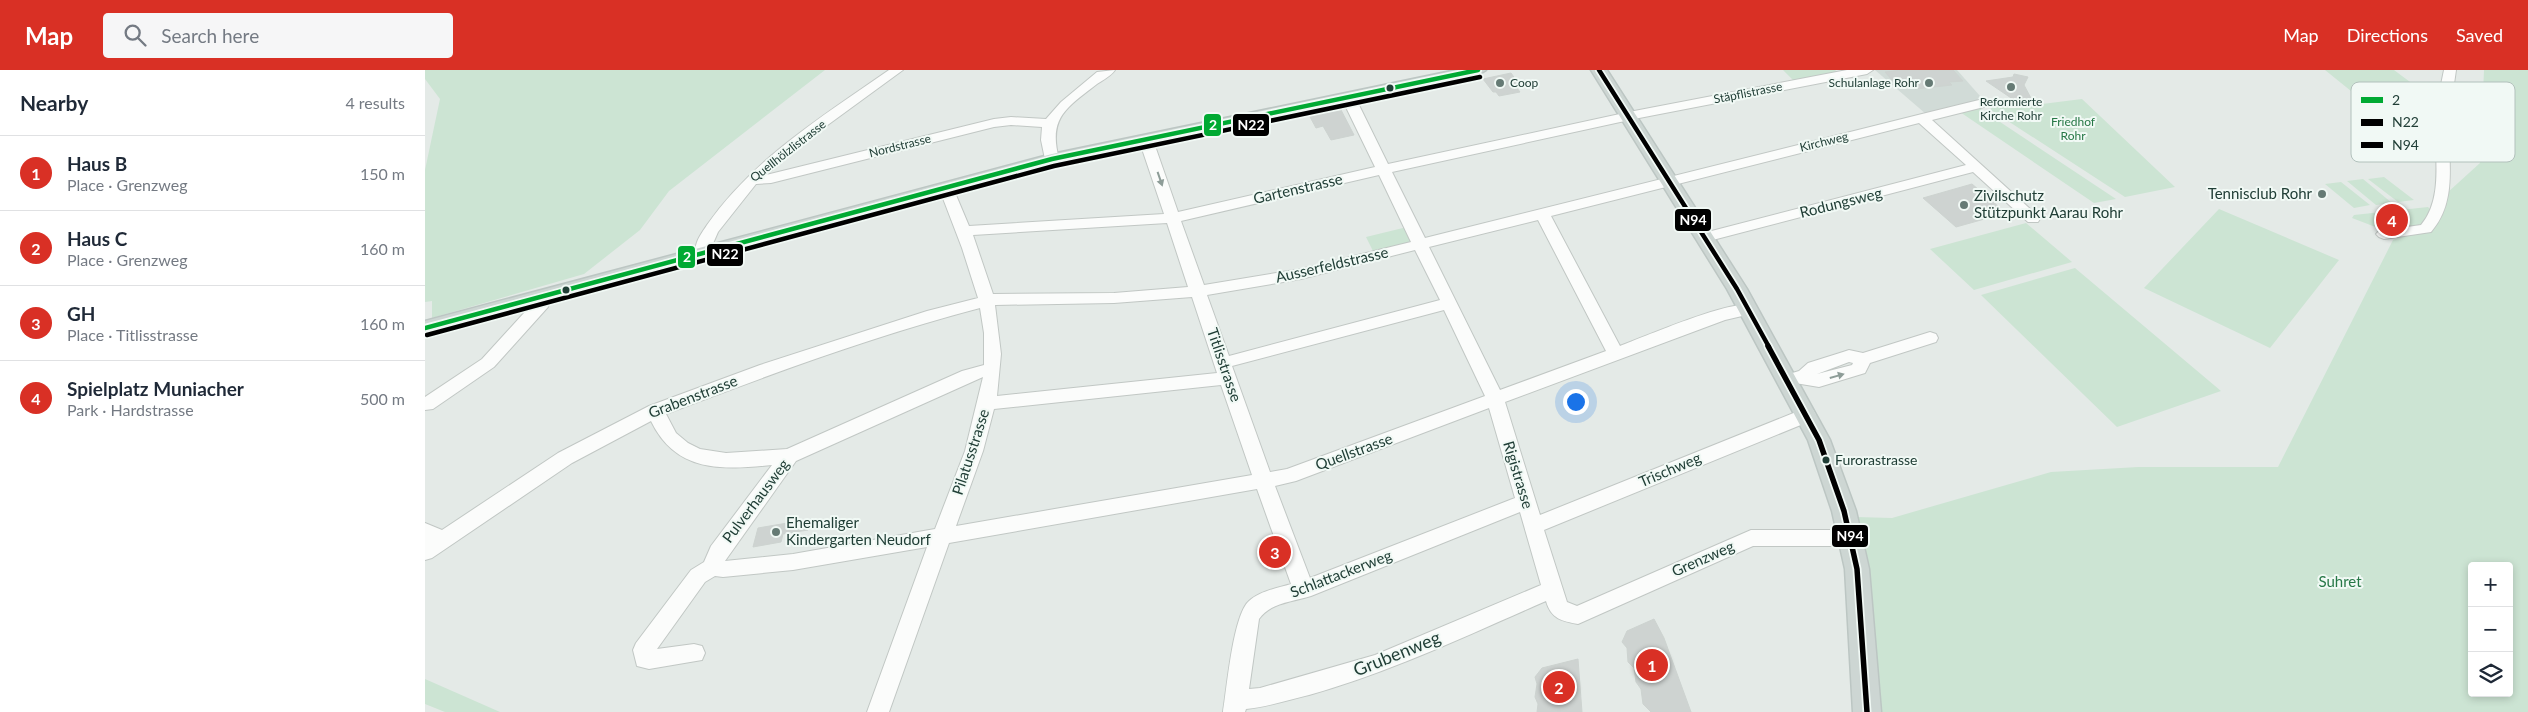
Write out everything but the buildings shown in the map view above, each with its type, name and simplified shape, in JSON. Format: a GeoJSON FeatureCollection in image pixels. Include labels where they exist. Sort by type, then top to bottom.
{"type":"FeatureCollection","features":[{"type":"Feature","properties":{"kind":"main road"},"geometry":{"type":"LineString","coordinates":[[425,328],[1052,159],[1478,70]]}},
{"type":"Feature","properties":{"kind":"main road"},"geometry":{"type":"LineString","coordinates":[[1599,70],[1749,309],[1796,378],[1807,414],[1830,466],[1851,538],[1857,569],[1867,712]]}},
{"type":"Feature","properties":{"kind":"street","name":"Quellhölzlistrasse"},"geometry":{"type":"LineString","coordinates":[[703,252],[707,238],[728,206],[751,180],[809,134],[897,70]]}},
{"type":"Feature","properties":{"kind":"street"},"geometry":{"type":"LineString","coordinates":[[1052,159],[1048,136],[1051,123],[1078,92],[1109,70]]}},
{"type":"Feature","properties":{"kind":"street","name":"Stäpflistrasse"},"geometry":{"type":"LineString","coordinates":[[1629,116],[1867,70]]}},
{"type":"Feature","properties":{"kind":"street","name":"Rigistrasse"},"geometry":{"type":"LineString","coordinates":[[1348,97],[1450,303],[1495,400],[1558,607],[1563,612]]}},
{"type":"Feature","properties":{"kind":"street","name":"Kirchweg"},"geometry":{"type":"LineString","coordinates":[[1670,181],[1979,104]]}},
{"type":"Feature","properties":{"kind":"street","name":"Gartenstrasse"},"geometry":{"type":"LineString","coordinates":[[964,232],[984,229],[1173,218],[1384,169],[1629,116]]}},
{"type":"Feature","properties":{"kind":"street"},"geometry":{"type":"LineString","coordinates":[[1922,118],[2033,219]]}},
{"type":"Feature","properties":{"kind":"street","name":"Nordstrasse"},"geometry":{"type":"LineString","coordinates":[[751,180],[771,179],[994,123],[1011,121],[1051,123]]}},
{"type":"Feature","properties":{"kind":"street","name":"Titlisstrasse"},"geometry":{"type":"LineString","coordinates":[[1147,140],[1264,482],[1304,590]]}},
{"type":"Feature","properties":{"kind":"street"},"geometry":{"type":"LineString","coordinates":[[2384,234],[2426,229],[2439,212],[2443,162]]}},
{"type":"Feature","properties":{"kind":"street","name":"Rodungsweg"},"geometry":{"type":"LineString","coordinates":[[1705,237],[1976,167]]}},
{"type":"Feature","properties":{"kind":"street","name":"Ausserfeldstrasse"},"geometry":{"type":"LineString","coordinates":[[987,300],[1106,298],[1198,290],[1301,274],[1670,181]]}},
{"type":"Feature","properties":{"kind":"street","name":"Pilatusstrasse"},"geometry":{"type":"LineString","coordinates":[[878,712],[943,535],[987,403],[993,368],[992,332],[987,300],[964,232],[946,188]]}},
{"type":"Feature","properties":{"kind":"street"},"geometry":{"type":"LineString","coordinates":[[1541,214],[1616,354]]}},
{"type":"Feature","properties":{"kind":"street"},"geometry":{"type":"LineString","coordinates":[[427,404],[488,363],[541,304],[542,297]]}},
{"type":"Feature","properties":{"kind":"street","name":"Grabenstrasse"},"geometry":{"type":"LineString","coordinates":[[425,552],[565,458],[655,411],[765,369],[987,300]]}},
{"type":"Feature","properties":{"kind":"street"},"geometry":{"type":"LineString","coordinates":[[987,403],[1226,371],[1450,303]]}},
{"type":"Feature","properties":{"kind":"street","name":"Quellstrasse"},"geometry":{"type":"LineString","coordinates":[[712,567],[723,569],[793,562],[943,535],[1264,482],[1289,476],[1721,315],[1749,309]]}},
{"type":"Feature","properties":{"kind":"street"},"geometry":{"type":"LineString","coordinates":[[1796,378],[1819,381],[1859,369],[1863,359],[1930,338]]}},
{"type":"Feature","properties":{"kind":"street","name":"Pulverhausweg"},"geometry":{"type":"LineString","coordinates":[[694,653],[649,660],[643,656],[644,650],[697,576],[712,567],[718,552],[789,456],[968,375],[993,368]]}},
{"type":"Feature","properties":{"kind":"street"},"geometry":{"type":"LineString","coordinates":[[655,411],[669,437],[689,452],[721,460],[789,456]]}},
{"type":"Feature","properties":{"kind":"street","name":"Trischweg"},"geometry":{"type":"LineString","coordinates":[[1533,524],[1549,521],[1807,414]]}},
{"type":"Feature","properties":{"kind":"street","name":"Schlattackerweg"},"geometry":{"type":"LineString","coordinates":[[1235,706],[1249,617],[1256,607],[1269,600],[1304,590],[1517,505],[1527,503]]}},
{"type":"Feature","properties":{"kind":"street"},"geometry":{"type":"LineString","coordinates":[[425,531],[443,539]]}},
{"type":"Feature","properties":{"kind":"street","name":"Grenzweg"},"geometry":{"type":"LineString","coordinates":[[1563,612],[1578,615],[1751,538],[1851,538]]}},
{"type":"Feature","properties":{"kind":"street","name":"Grubenweg"},"geometry":{"type":"LineString","coordinates":[[1235,706],[1380,663],[1553,589]]}},
{"type":"Feature","properties":{"kind":"shaded area","name":"Schulanlage Rohr"},"geometry":{"type":"Polygon","coordinates":[[[1875,70],[1957,70],[1980,96],[1975,102],[1926,114],[1875,70]]]}},
{"type":"Feature","properties":{"kind":"green space"},"geometry":{"type":"Polygon","coordinates":[[[425,70],[825,70],[669,191],[640,230],[584,274],[432,318],[432,301],[425,302],[425,170],[440,99],[425,79],[425,70]]]}},
{"type":"Feature","properties":{"kind":"green space","name":"Schulanlage Rohr"},"geometry":{"type":"Polygon","coordinates":[[[1783,70],[1835,70],[1839,73],[1795,82],[1783,70]]]}},
{"type":"Feature","properties":{"kind":"green space"},"geometry":{"type":"Polygon","coordinates":[[[2325,70],[2394,70],[2410,82],[2351,82],[2351,91],[2325,70]]]}},
{"type":"Feature","properties":{"kind":"green space","name":"Suhret"},"geometry":{"type":"Polygon","coordinates":[[[2484,70],[2528,70],[2528,712],[1878,712],[1856,517],[1892,518],[2051,472],[2138,467],[2278,467],[2393,240],[2430,223],[2436,203],[2480,162],[2515,162],[2515,82],[2483,82],[2484,70]]]}},
{"type":"Feature","properties":{"kind":"green space","name":"Friedhof Rohr"},"geometry":{"type":"Polygon","coordinates":[[[2082,99],[2175,187],[2125,197],[1991,110],[1992,103],[2018,107],[2082,99]]]}},
{"type":"Feature","properties":{"kind":"green space"},"geometry":{"type":"Polygon","coordinates":[[[1979,108],[2116,199],[2094,203],[1960,112],[1979,108]]]}},
{"type":"Feature","properties":{"kind":"green space"},"geometry":{"type":"Polygon","coordinates":[[[2384,177],[2414,200],[2398,202],[2368,179],[2384,177]]]}},
{"type":"Feature","properties":{"kind":"green space"},"geometry":{"type":"Polygon","coordinates":[[[2363,179],[2392,203],[2376,205],[2347,181],[2363,179]]]}},
{"type":"Feature","properties":{"kind":"green space"},"geometry":{"type":"Polygon","coordinates":[[[2341,182],[2370,205],[2354,208],[2325,184],[2341,182]]]}},
{"type":"Feature","properties":{"kind":"green space"},"geometry":{"type":"Polygon","coordinates":[[[2428,207],[2433,212],[2425,224],[2386,231],[2352,218],[2354,215],[2428,207]]]}},
{"type":"Feature","properties":{"kind":"green space"},"geometry":{"type":"Polygon","coordinates":[[[2219,209],[2339,260],[2270,348],[2144,288],[2219,209]]]}},
{"type":"Feature","properties":{"kind":"green space"},"geometry":{"type":"Polygon","coordinates":[[[2026,223],[2072,262],[1974,290],[1930,249],[2026,223]]]}},
{"type":"Feature","properties":{"kind":"green space"},"geometry":{"type":"Polygon","coordinates":[[[1407,227],[1411,239],[1408,244],[1374,253],[1366,237],[1407,227]]]}},
{"type":"Feature","properties":{"kind":"green space"},"geometry":{"type":"Polygon","coordinates":[[[2075,268],[2221,391],[2117,427],[1981,295],[2075,268]]]}},
{"type":"Feature","properties":{"kind":"green space"},"geometry":{"type":"Polygon","coordinates":[[[425,679],[500,712],[445,712],[425,704],[425,679]]]}},
{"type":"Feature","properties":{"kind":"transit line","name":"2"},"geometry":{"type":"LineString","coordinates":[[425,328],[1052,159],[1478,70]]}},
{"type":"Feature","properties":{"kind":"transit line","name":"N94"},"geometry":{"type":"LineString","coordinates":[[1599,70],[1737,289],[1819,440],[1844,511],[1857,569],[1867,712]]}},
{"type":"Feature","properties":{"kind":"transit line","name":"N22"},"geometry":{"type":"LineString","coordinates":[[427,335],[1054,166],[1480,77]]}},
{"type":"Feature","properties":{"kind":"place","name":"Coop"},"geometry":{"type":"Point","coordinates":[1500,83]}},
{"type":"Feature","properties":{"kind":"place","name":"Schulanlage Rohr"},"geometry":{"type":"Point","coordinates":[1929,83]}},
{"type":"Feature","properties":{"kind":"place","name":"Reformierte Kirche Rohr"},"geometry":{"type":"Point","coordinates":[2011,87]}},
{"type":"Feature","properties":{"kind":"place","name":"Tennisclub Rohr"},"geometry":{"type":"Point","coordinates":[2322,194]}},
{"type":"Feature","properties":{"kind":"place","name":"Zivilschutz Stützpunkt Aarau Rohr"},"geometry":{"type":"Point","coordinates":[1964,205]}},
{"type":"Feature","properties":{"kind":"place","name":"Spielplatz Muniacher"},"geometry":{"type":"Point","coordinates":[2392,220]}},
{"type":"Feature","properties":{"kind":"place","name":"Furorastrasse"},"geometry":{"type":"Point","coordinates":[1826,460]}},
{"type":"Feature","properties":{"kind":"place","name":"Ehemaliger Kindergarten Neudorf"},"geometry":{"type":"Point","coordinates":[776,532]}},
{"type":"Feature","properties":{"kind":"place","name":"GH"},"geometry":{"type":"Point","coordinates":[1275,552]}},
{"type":"Feature","properties":{"kind":"place","name":"Haus B"},"geometry":{"type":"Point","coordinates":[1652,665]}},
{"type":"Feature","properties":{"kind":"place","name":"Haus C"},"geometry":{"type":"Point","coordinates":[1559,687]}}]}
